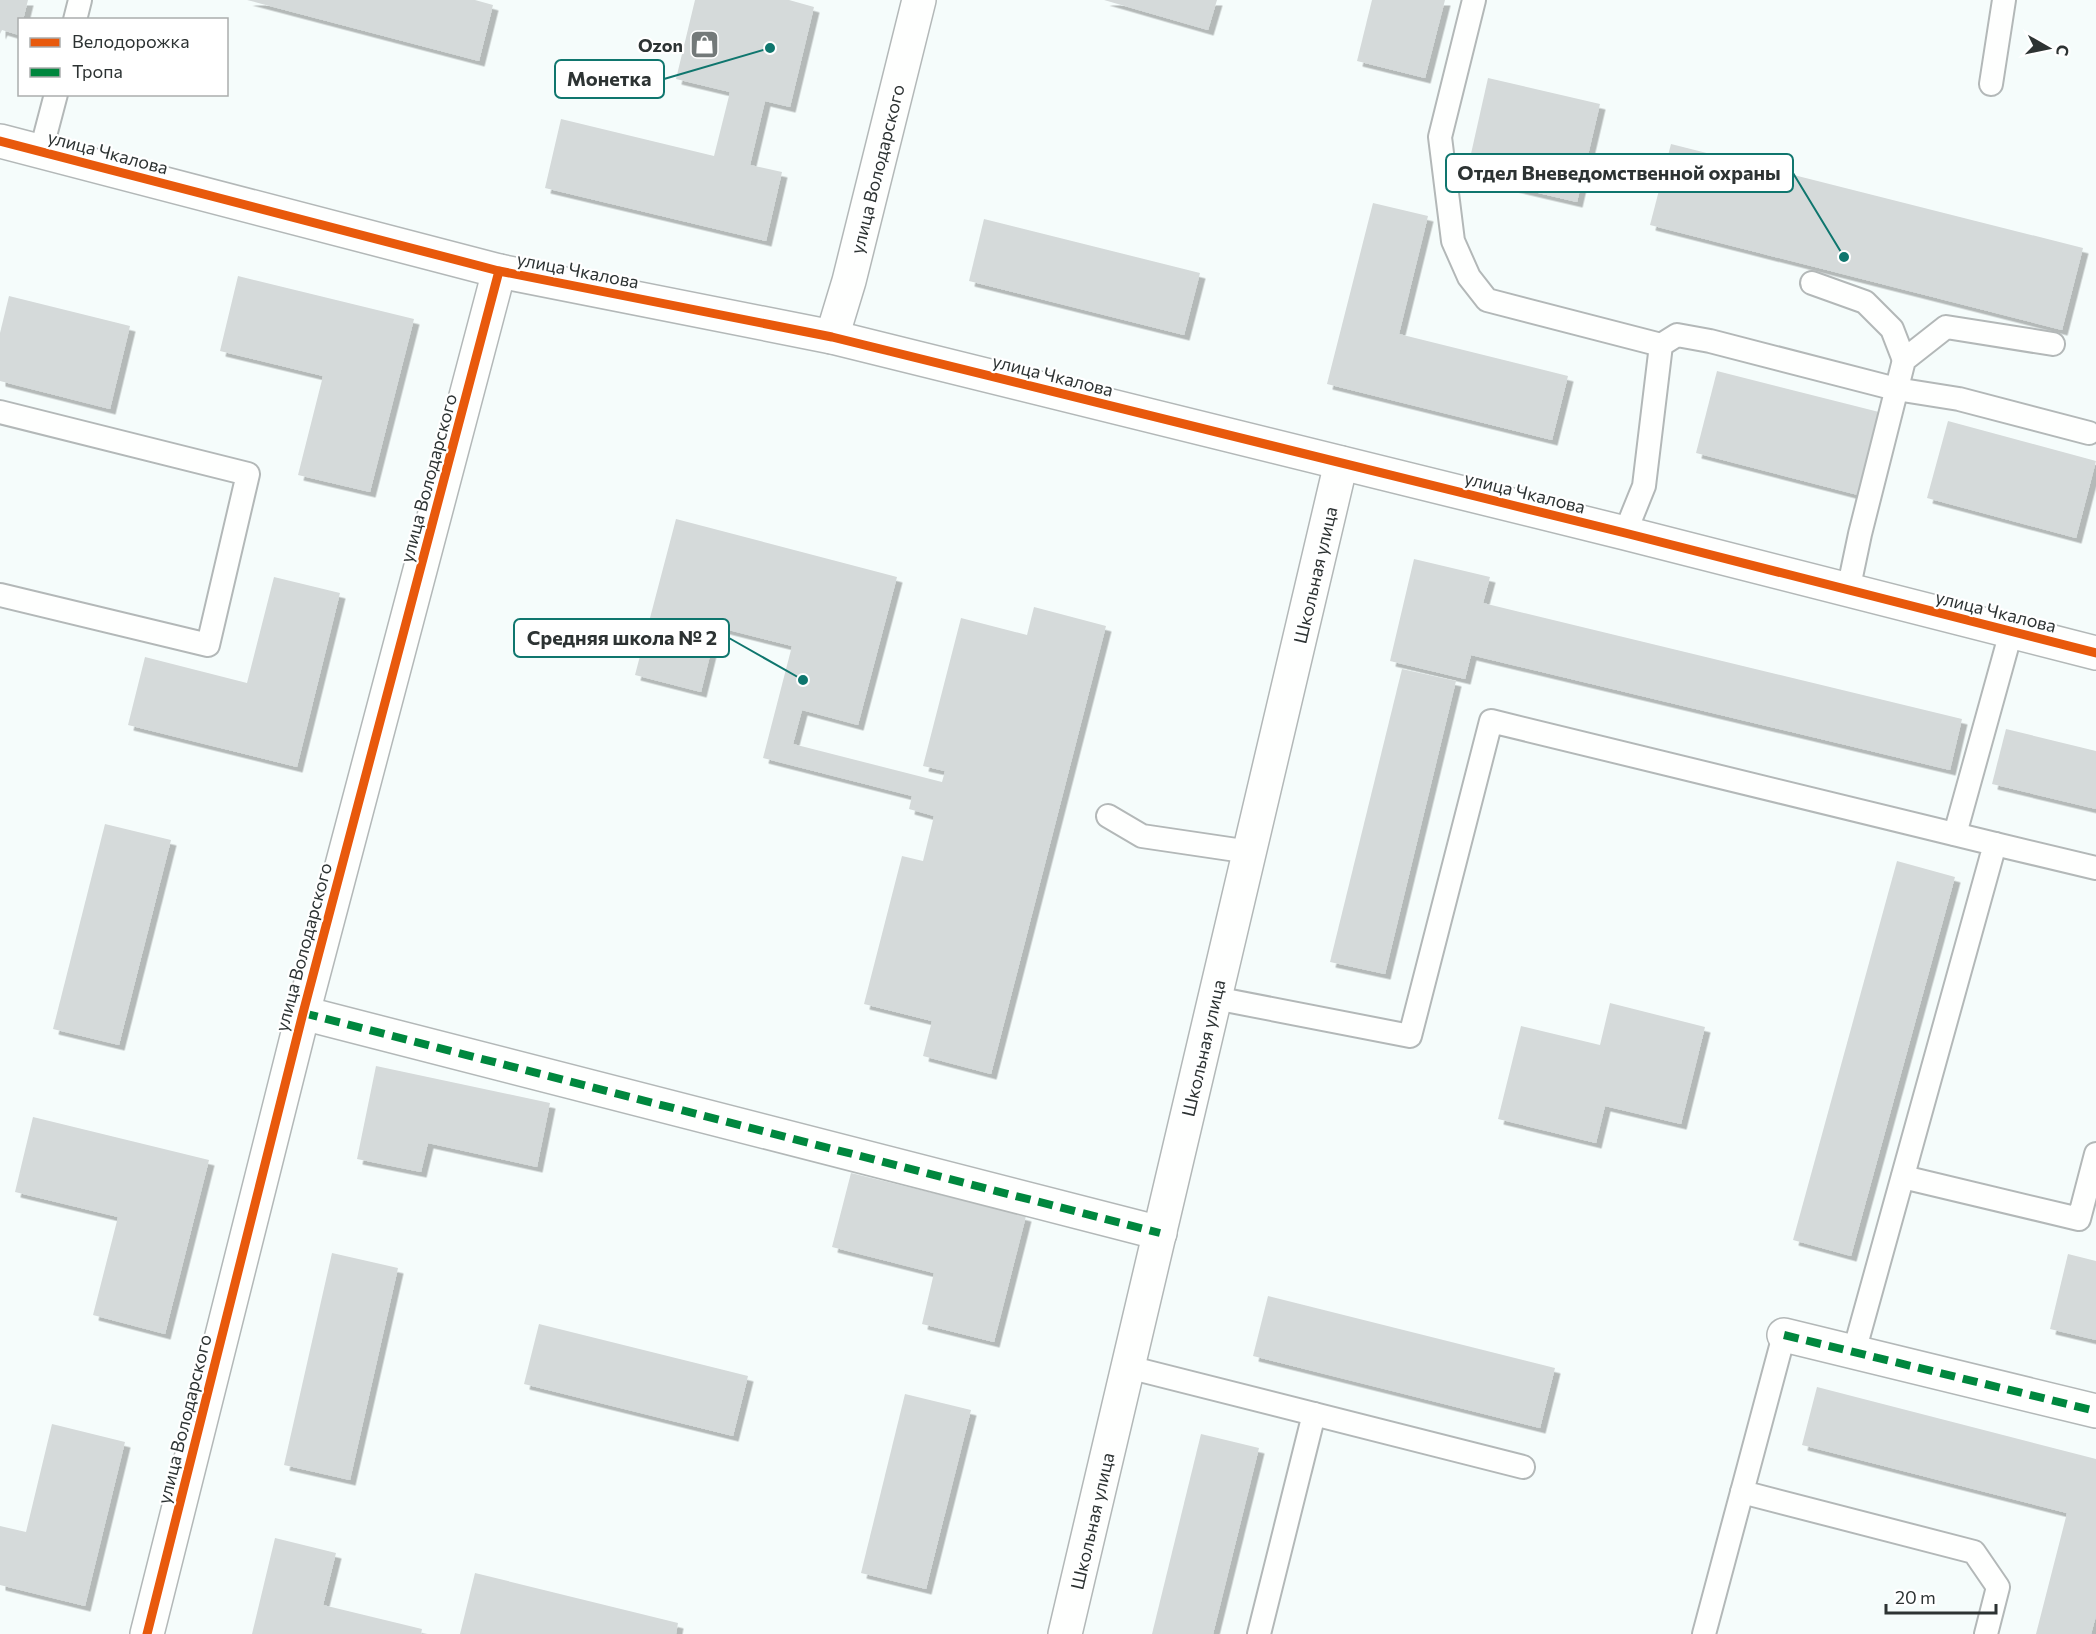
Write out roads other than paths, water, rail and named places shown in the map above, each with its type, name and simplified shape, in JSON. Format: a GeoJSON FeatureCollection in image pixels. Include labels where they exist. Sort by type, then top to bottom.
{"type":"FeatureCollection","features":[{"type":"Feature","properties":{"kind":"street","name":"улица Володарского"},"geometry":{"type":"LineString","coordinates":[[832,338],[849,281],[919,0]]}},
{"type":"Feature","properties":{"kind":"street","name":"улица Чкалова"},"geometry":{"type":"LineString","coordinates":[[1,144],[41,152],[499,271],[832,338],[1625,533],[2096,653]]}},
{"type":"Feature","properties":{"kind":"street","name":"улица Володарского"},"geometry":{"type":"LineString","coordinates":[[147,1634],[303,1013],[499,271]]}},
{"type":"Feature","properties":{"kind":"street","name":"Школьная улица"},"geometry":{"type":"LineString","coordinates":[[1065,1634],[1341,463]]}},
{"type":"Feature","properties":{"kind":"street"},"geometry":{"type":"LineString","coordinates":[[303,1013],[1160,1233]]}},
{"type":"Feature","properties":{"kind":"street"},"geometry":{"type":"LineString","coordinates":[[1784,1335],[2096,1411]]}},
{"type":"Feature","properties":{"kind":"lane"},"geometry":{"type":"LineString","coordinates":[[76,18],[81,0]]}},
{"type":"Feature","properties":{"kind":"lane"},"geometry":{"type":"LineString","coordinates":[[1473,0],[1440,137],[1453,241],[1469,277],[1487,300],[1661,345],[1677,335],[1710,341],[1896,389],[1959,399],[2089,433]]}},
{"type":"Feature","properties":{"kind":"lane"},"geometry":{"type":"LineString","coordinates":[[1990,84],[2004,0]]}},
{"type":"Feature","properties":{"kind":"lane"},"geometry":{"type":"LineString","coordinates":[[41,152],[55,96]]}},
{"type":"Feature","properties":{"kind":"lane"},"geometry":{"type":"LineString","coordinates":[[1812,283],[1865,302],[1892,329],[1904,360]]}},
{"type":"Feature","properties":{"kind":"lane"},"geometry":{"type":"LineString","coordinates":[[1848,591],[1904,360],[1946,327],[2053,344]]}},
{"type":"Feature","properties":{"kind":"lane"},"geometry":{"type":"LineString","coordinates":[[1625,533],[1644,486],[1661,345]]}},
{"type":"Feature","properties":{"kind":"lane"},"geometry":{"type":"LineString","coordinates":[[0,412],[248,474],[208,645],[0,595]]}},
{"type":"Feature","properties":{"kind":"lane"},"geometry":{"type":"LineString","coordinates":[[1955,834],[2011,632]]}},
{"type":"Feature","properties":{"kind":"lane"},"geometry":{"type":"LineString","coordinates":[[1215,998],[1410,1036],[1491,721],[2096,868]]}},
{"type":"Feature","properties":{"kind":"lane"},"geometry":{"type":"LineString","coordinates":[[1108,816],[1142,836],[1250,852]]}},
{"type":"Feature","properties":{"kind":"lane"},"geometry":{"type":"LineString","coordinates":[[1854,1352],[1995,844]]}},
{"type":"Feature","properties":{"kind":"lane"},"geometry":{"type":"LineString","coordinates":[[1903,1177],[2079,1219],[2096,1154]]}},
{"type":"Feature","properties":{"kind":"lane"},"geometry":{"type":"LineString","coordinates":[[1704,1634],[1784,1335]]}},
{"type":"Feature","properties":{"kind":"lane"},"geometry":{"type":"LineString","coordinates":[[1128,1368],[1524,1467]]}},
{"type":"Feature","properties":{"kind":"lane"},"geometry":{"type":"LineString","coordinates":[[1259,1634],[1314,1414]]}},
{"type":"Feature","properties":{"kind":"lane"},"geometry":{"type":"LineString","coordinates":[[1742,1492],[1974,1552],[1998,1587],[1986,1634]]}},
{"type":"Feature","properties":{"kind":"place","name":"Ozon"},"geometry":{"type":"Point","coordinates":[704,45]}},
{"type":"Feature","properties":{"kind":"place","name":"Монетка"},"geometry":{"type":"Point","coordinates":[770,48]}},
{"type":"Feature","properties":{"kind":"place","name":"Отдел Вневедомственной охраны"},"geometry":{"type":"Point","coordinates":[1844,257]}},
{"type":"Feature","properties":{"kind":"place","name":"Средняя школа № 2"},"geometry":{"type":"Point","coordinates":[803,680]}}]}
